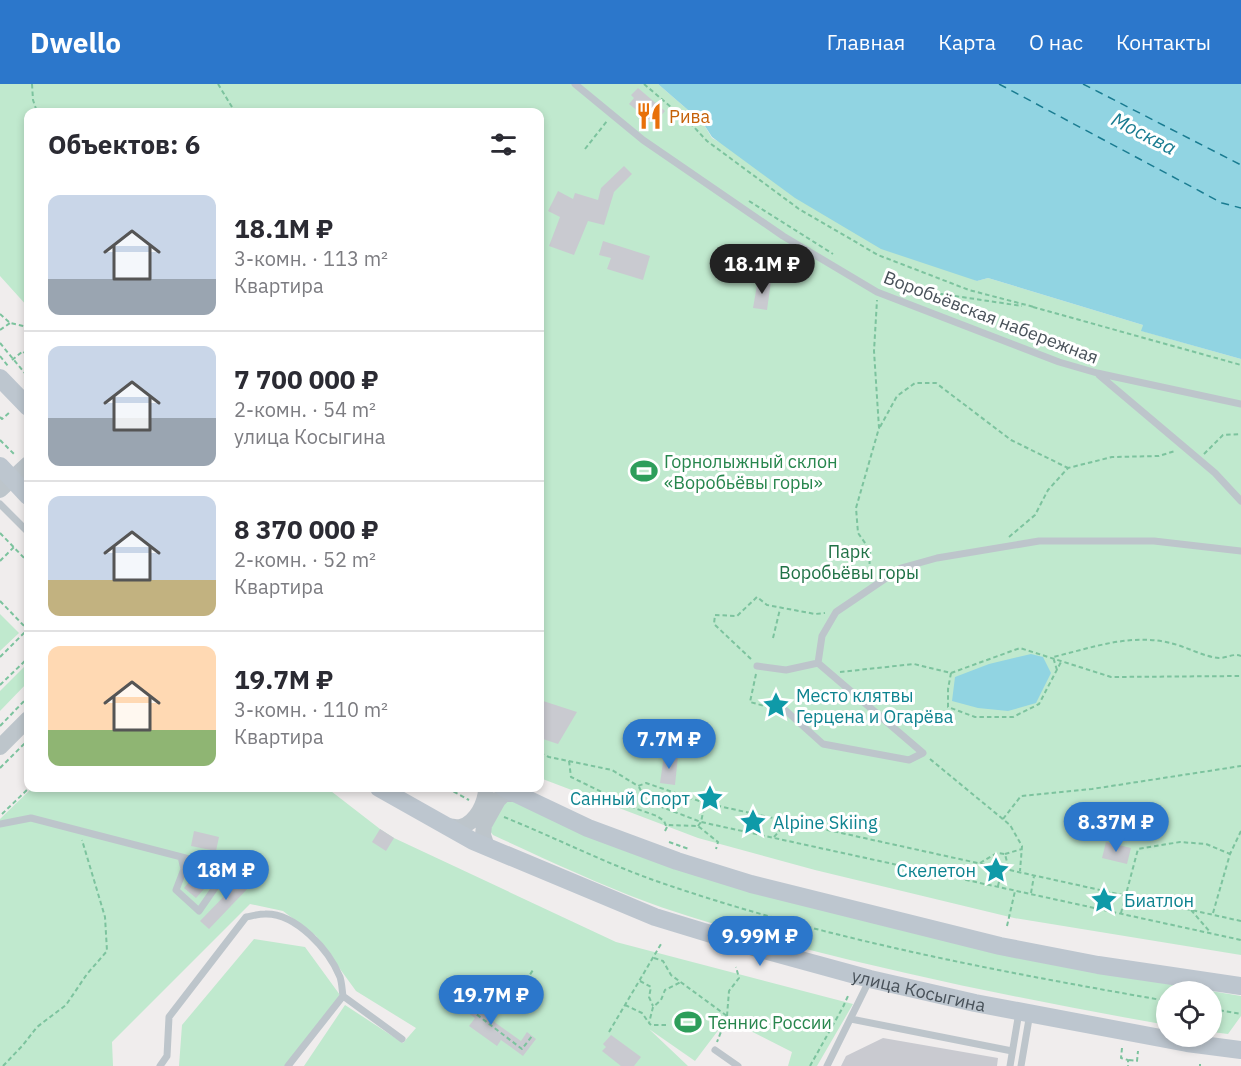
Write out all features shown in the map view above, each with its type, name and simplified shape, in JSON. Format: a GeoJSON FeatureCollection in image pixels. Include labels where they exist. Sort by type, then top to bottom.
{"type":"FeatureCollection","features":[{"type":"Feature","properties":{"kind":"main road"},"geometry":{"type":"LineString","coordinates":[[0,378],[24,403]]}},
{"type":"Feature","properties":{"kind":"main road"},"geometry":{"type":"LineString","coordinates":[[6,472],[24,492]]}},
{"type":"Feature","properties":{"kind":"main road","name":"улица Косыгина"},"geometry":{"type":"LineString","coordinates":[[386,792],[486,847],[655,917],[870,979],[1187,1043],[1240,1048]]}},
{"type":"Feature","properties":{"kind":"main road"},"geometry":{"type":"LineString","coordinates":[[512,792],[599,832],[676,861],[774,890],[1000,946],[1098,965],[1241,986]]}},
{"type":"Feature","properties":{"kind":"main road"},"geometry":{"type":"LineString","coordinates":[[1226,1066],[1240,1048]]}},
{"type":"Feature","properties":{"kind":"street"},"geometry":{"type":"LineString","coordinates":[[6,472],[24,465]]}},
{"type":"Feature","properties":{"kind":"street"},"geometry":{"type":"LineString","coordinates":[[0,747],[24,723]]}},
{"type":"Feature","properties":{"kind":"street"},"geometry":{"type":"LineString","coordinates":[[486,792],[483,835],[486,847]]}},
{"type":"Feature","properties":{"kind":"street"},"geometry":{"type":"LineString","coordinates":[[446,826],[460,827],[473,820],[508,792]]}},
{"type":"Feature","properties":{"kind":"lane","name":"Воробьёвская набережная"},"geometry":{"type":"LineString","coordinates":[[575,84],[643,140],[783,236],[879,288],[1059,362],[1097,373],[1241,404]]}},
{"type":"Feature","properties":{"kind":"lane"},"geometry":{"type":"LineString","coordinates":[[1097,373],[1215,473],[1241,501]]}},
{"type":"Feature","properties":{"kind":"lane"},"geometry":{"type":"LineString","coordinates":[[0,504],[24,528]]}},
{"type":"Feature","properties":{"kind":"lane"},"geometry":{"type":"LineString","coordinates":[[818,663],[822,636],[836,612],[901,568],[937,558],[1040,542],[1154,541],[1241,551]]}},
{"type":"Feature","properties":{"kind":"lane"},"geometry":{"type":"LineString","coordinates":[[757,666],[786,670],[818,663]]}},
{"type":"Feature","properties":{"kind":"lane"},"geometry":{"type":"LineString","coordinates":[[784,709],[823,744],[909,760],[923,753],[818,663]]}},
{"type":"Feature","properties":{"kind":"lane"},"geometry":{"type":"LineString","coordinates":[[0,824],[32,818],[228,869],[199,911],[176,890],[183,869],[181,857]]}},
{"type":"Feature","properties":{"kind":"lane"},"geometry":{"type":"LineString","coordinates":[[160,1066],[167,1056],[169,1017],[246,917],[266,914],[286,918],[307,931],[330,960],[341,979],[343,996],[288,1066]]}},
{"type":"Feature","properties":{"kind":"lane"},"geometry":{"type":"LineString","coordinates":[[827,1066],[870,979]]}},
{"type":"Feature","properties":{"kind":"lane"},"geometry":{"type":"LineString","coordinates":[[343,996],[402,1039]]}},
{"type":"Feature","properties":{"kind":"lane"},"geometry":{"type":"LineString","coordinates":[[1010,1066],[1012,1051],[1025,1012]]}},
{"type":"Feature","properties":{"kind":"lane"},"geometry":{"type":"LineString","coordinates":[[1021,1066],[1025,1012]]}},
{"type":"Feature","properties":{"kind":"lane"},"geometry":{"type":"LineString","coordinates":[[851,1019],[1012,1051]]}},
{"type":"Feature","properties":{"kind":"lane"},"geometry":{"type":"LineString","coordinates":[[715,1050],[738,1066]]}},
{"type":"Feature","properties":{"kind":"path"},"geometry":{"type":"LineString","coordinates":[[32,84],[36,108]]}},
{"type":"Feature","properties":{"kind":"path"},"geometry":{"type":"LineString","coordinates":[[218,84],[233,108]]}},
{"type":"Feature","properties":{"kind":"path"},"geometry":{"type":"LineString","coordinates":[[644,84],[692,125],[707,141],[799,209],[878,255],[969,290],[1241,365]]}},
{"type":"Feature","properties":{"kind":"path"},"geometry":{"type":"LineString","coordinates":[[585,149],[612,116]]}},
{"type":"Feature","properties":{"kind":"path"},"geometry":{"type":"LineString","coordinates":[[741,196],[836,256]]}},
{"type":"Feature","properties":{"kind":"path"},"geometry":{"type":"LineString","coordinates":[[879,288],[1034,307]]}},
{"type":"Feature","properties":{"kind":"path"},"geometry":{"type":"LineString","coordinates":[[879,288],[902,294]]}},
{"type":"Feature","properties":{"kind":"path"},"geometry":{"type":"LineString","coordinates":[[879,288],[874,351],[879,428]]}},
{"type":"Feature","properties":{"kind":"path"},"geometry":{"type":"LineString","coordinates":[[0,314],[10,323],[24,326]]}},
{"type":"Feature","properties":{"kind":"path"},"geometry":{"type":"LineString","coordinates":[[0,330],[10,323]]}},
{"type":"Feature","properties":{"kind":"path"},"geometry":{"type":"LineString","coordinates":[[0,343],[24,373]]}},
{"type":"Feature","properties":{"kind":"path"},"geometry":{"type":"LineString","coordinates":[[12,360],[24,352]]}},
{"type":"Feature","properties":{"kind":"path"},"geometry":{"type":"LineString","coordinates":[[869,590],[870,550],[858,533],[856,508],[879,428],[897,396],[915,382],[936,383],[1011,440],[1068,468]]}},
{"type":"Feature","properties":{"kind":"path"},"geometry":{"type":"LineString","coordinates":[[1198,459],[1222,435],[1241,434]]}},
{"type":"Feature","properties":{"kind":"path"},"geometry":{"type":"LineString","coordinates":[[0,440],[6,472]]}},
{"type":"Feature","properties":{"kind":"path"},"geometry":{"type":"LineString","coordinates":[[1009,546],[1009,536],[1035,514],[1048,490],[1068,468],[1112,457],[1159,456],[1186,448]]}},
{"type":"Feature","properties":{"kind":"path"},"geometry":{"type":"LineString","coordinates":[[0,533],[24,558]]}},
{"type":"Feature","properties":{"kind":"path"},"geometry":{"type":"LineString","coordinates":[[0,561],[14,547]]}},
{"type":"Feature","properties":{"kind":"path"},"geometry":{"type":"LineString","coordinates":[[768,706],[750,702],[757,666],[714,624],[715,615],[737,616],[757,597],[767,606],[815,614],[836,612]]}},
{"type":"Feature","properties":{"kind":"path"},"geometry":{"type":"LineString","coordinates":[[0,601],[24,625]]}},
{"type":"Feature","properties":{"kind":"path"},"geometry":{"type":"LineString","coordinates":[[773,638],[780,608]]}},
{"type":"Feature","properties":{"kind":"path"},"geometry":{"type":"LineString","coordinates":[[0,657],[24,633]]}},
{"type":"Feature","properties":{"kind":"path"},"geometry":{"type":"LineString","coordinates":[[1053,657],[1120,641],[1154,640],[1170,642],[1219,658],[1236,654],[1241,656]]}},
{"type":"Feature","properties":{"kind":"path"},"geometry":{"type":"LineString","coordinates":[[829,673],[914,664],[951,674],[1020,648],[1111,677],[1241,676]]}},
{"type":"Feature","properties":{"kind":"path"},"geometry":{"type":"LineString","coordinates":[[1053,657],[1057,670]]}},
{"type":"Feature","properties":{"kind":"path"},"geometry":{"type":"LineString","coordinates":[[951,674],[948,707],[975,717],[1012,717],[1039,704],[1062,660]]}},
{"type":"Feature","properties":{"kind":"path"},"geometry":{"type":"LineString","coordinates":[[0,685],[24,662]]}},
{"type":"Feature","properties":{"kind":"path"},"geometry":{"type":"LineString","coordinates":[[0,679],[3,682]]}},
{"type":"Feature","properties":{"kind":"path"},"geometry":{"type":"LineString","coordinates":[[0,726],[24,701]]}},
{"type":"Feature","properties":{"kind":"path"},"geometry":{"type":"LineString","coordinates":[[0,768],[24,744]]}},
{"type":"Feature","properties":{"kind":"path"},"geometry":{"type":"LineString","coordinates":[[923,753],[1010,825],[1022,849],[1019,872]]}},
{"type":"Feature","properties":{"kind":"path"},"geometry":{"type":"LineString","coordinates":[[544,755],[612,770],[638,786],[646,801],[701,822],[1241,940]]}},
{"type":"Feature","properties":{"kind":"path"},"geometry":{"type":"LineString","coordinates":[[569,761],[571,777],[637,809],[657,816],[664,821],[666,830],[668,825],[698,826],[718,842],[716,849]]}},
{"type":"Feature","properties":{"kind":"path"},"geometry":{"type":"LineString","coordinates":[[1003,819],[1021,796],[1092,789],[1241,766]]}},
{"type":"Feature","properties":{"kind":"path"},"geometry":{"type":"LineString","coordinates":[[638,786],[646,783],[705,803],[1241,921]]}},
{"type":"Feature","properties":{"kind":"path"},"geometry":{"type":"LineString","coordinates":[[0,816],[25,792]]}},
{"type":"Feature","properties":{"kind":"path"},"geometry":{"type":"LineString","coordinates":[[454,792],[486,809],[658,881],[761,914],[865,942],[1048,980],[1156,999]]}},
{"type":"Feature","properties":{"kind":"path"},"geometry":{"type":"LineString","coordinates":[[698,826],[705,803]]}},
{"type":"Feature","properties":{"kind":"path"},"geometry":{"type":"LineString","coordinates":[[774,837],[788,821]]}},
{"type":"Feature","properties":{"kind":"path"},"geometry":{"type":"LineString","coordinates":[[3,1066],[37,1027],[66,1005],[106,951],[105,917],[79,830]]}},
{"type":"Feature","properties":{"kind":"path"},"geometry":{"type":"LineString","coordinates":[[1213,914],[1230,854],[1241,831]]}},
{"type":"Feature","properties":{"kind":"path"},"geometry":{"type":"LineString","coordinates":[[663,839],[695,851]]}},
{"type":"Feature","properties":{"kind":"path"},"geometry":{"type":"LineString","coordinates":[[1121,913],[1138,849],[1180,842],[1206,844],[1230,854]]}},
{"type":"Feature","properties":{"kind":"path"},"geometry":{"type":"LineString","coordinates":[[980,863],[997,852],[1005,854],[1022,849]]}},
{"type":"Feature","properties":{"kind":"path"},"geometry":{"type":"LineString","coordinates":[[1005,854],[1009,870]]}},
{"type":"Feature","properties":{"kind":"path"},"geometry":{"type":"LineString","coordinates":[[998,886],[1002,868]]}},
{"type":"Feature","properties":{"kind":"path"},"geometry":{"type":"LineString","coordinates":[[1030,893],[1034,875]]}},
{"type":"Feature","properties":{"kind":"path"},"geometry":{"type":"LineString","coordinates":[[1007,926],[1015,890]]}},
{"type":"Feature","properties":{"kind":"path"},"geometry":{"type":"LineString","coordinates":[[1191,909],[1211,933]]}},
{"type":"Feature","properties":{"kind":"path"},"geometry":{"type":"LineString","coordinates":[[609,1032],[661,944]]}},
{"type":"Feature","properties":{"kind":"path"},"geometry":{"type":"LineString","coordinates":[[654,958],[663,962],[671,975],[727,1016]]}},
{"type":"Feature","properties":{"kind":"path"},"geometry":{"type":"LineString","coordinates":[[715,1050],[727,1016],[729,991],[739,978],[736,967]]}},
{"type":"Feature","properties":{"kind":"path"},"geometry":{"type":"LineString","coordinates":[[522,987],[533,970]]}},
{"type":"Feature","properties":{"kind":"path"},"geometry":{"type":"LineString","coordinates":[[640,981],[651,987],[649,997],[653,1007]]}},
{"type":"Feature","properties":{"kind":"path"},"geometry":{"type":"LineString","coordinates":[[649,1023],[653,1007],[661,1000],[665,990],[681,982]]}},
{"type":"Feature","properties":{"kind":"path"},"geometry":{"type":"LineString","coordinates":[[468,989],[459,1001],[503,1036],[522,1049],[532,1036]]}},
{"type":"Feature","properties":{"kind":"path"},"geometry":{"type":"LineString","coordinates":[[810,1066],[848,996]]}},
{"type":"Feature","properties":{"kind":"path"},"geometry":{"type":"LineString","coordinates":[[626,1005],[642,1013],[651,1025],[666,1025]]}},
{"type":"Feature","properties":{"kind":"path"},"geometry":{"type":"LineString","coordinates":[[1222,1011],[1241,1014]]}},
{"type":"Feature","properties":{"kind":"path"},"geometry":{"type":"LineString","coordinates":[[1122,1048],[1121,1058],[1128,1060],[1137,1061],[1138,1051]]}},
{"type":"Feature","properties":{"kind":"path"},"geometry":{"type":"LineString","coordinates":[[1128,1060],[1128,1066]]}},
{"type":"Feature","properties":{"kind":"green space","name":"Парк Воробьёвы горы"},"geometry":{"type":"Polygon","coordinates":[[[0,84],[658,84],[703,123],[712,138],[977,281],[988,278],[1143,325],[1142,331],[1241,359],[1241,955],[1014,918],[815,870],[698,838],[544,780],[544,108],[24,108],[24,303],[0,276],[0,84]]]}},
{"type":"Feature","properties":{"kind":"green space"},"geometry":{"type":"Polygon","coordinates":[[[0,614],[19,633],[0,651],[0,614]]]}},
{"type":"Feature","properties":{"kind":"green space"},"geometry":{"type":"Polygon","coordinates":[[[24,667],[24,686],[0,711],[0,691],[24,667]]]}},
{"type":"Feature","properties":{"kind":"green space"},"geometry":{"type":"Polygon","coordinates":[[[28,792],[332,792],[394,838],[616,942],[853,1004],[817,1066],[788,1066],[792,1052],[723,1017],[726,1020],[695,1061],[649,1029],[688,1066],[304,1066],[345,1005],[403,1043],[416,1028],[356,991],[316,936],[283,911],[250,904],[112,1042],[113,1066],[0,1066],[0,819],[28,792]]]}},
{"type":"Feature","properties":{"kind":"green space"},"geometry":{"type":"Polygon","coordinates":[[[503,797],[578,831],[1097,972],[1156,982],[1156,1023],[1027,999],[841,958],[702,920],[647,902],[569,870],[493,835],[490,831],[503,797]]]}},
{"type":"Feature","properties":{"kind":"green space"},"geometry":{"type":"Polygon","coordinates":[[[254,939],[305,947],[340,995],[286,1066],[179,1066],[182,1025],[254,939]]]}},
{"type":"Feature","properties":{"kind":"green space"},"geometry":{"type":"Polygon","coordinates":[[[1222,993],[1241,996],[1241,1016],[1228,1034],[1222,1033],[1222,993]]]}},
{"type":"Feature","properties":{"kind":"water","name":"Москва"},"geometry":{"type":"Polygon","coordinates":[[[658,84],[1241,84],[1241,359],[1141,331],[1143,325],[988,278],[977,281],[881,249],[795,198],[712,137],[703,123],[658,84]]]}},
{"type":"Feature","properties":{"kind":"water"},"geometry":{"type":"Polygon","coordinates":[[[1031,654],[1043,657],[1051,673],[1036,703],[1008,711],[978,708],[952,701],[955,677],[989,664],[1031,654]]]}},
{"type":"Feature","properties":{"kind":"building"},"geometry":{"type":"Polygon","coordinates":[[[638,88],[665,111],[659,118],[655,115],[650,121],[629,104],[634,98],[631,95],[638,88]]]}},
{"type":"Feature","properties":{"kind":"building"},"geometry":{"type":"Polygon","coordinates":[[[624,166],[632,174],[614,192],[604,225],[588,221],[574,255],[549,246],[560,217],[548,211],[558,191],[573,199],[575,193],[598,200],[601,188],[624,166]]]}},
{"type":"Feature","properties":{"kind":"building"},"geometry":{"type":"Polygon","coordinates":[[[603,241],[650,256],[643,280],[607,269],[611,258],[599,255],[603,241]]]}},
{"type":"Feature","properties":{"kind":"building"},"geometry":{"type":"Polygon","coordinates":[[[758,279],[771,281],[767,310],[753,308],[758,279]]]}},
{"type":"Feature","properties":{"kind":"building"},"geometry":{"type":"Polygon","coordinates":[[[544,701],[577,712],[558,744],[544,739],[544,701]]]}},
{"type":"Feature","properties":{"kind":"building"},"geometry":{"type":"Polygon","coordinates":[[[664,755],[678,756],[675,785],[660,783],[664,755]]]}},
{"type":"Feature","properties":{"kind":"building"},"geometry":{"type":"Polygon","coordinates":[[[380,829],[394,838],[386,851],[372,842],[380,829]]]}},
{"type":"Feature","properties":{"kind":"building"},"geometry":{"type":"Polygon","coordinates":[[[194,831],[219,837],[216,851],[191,846],[194,831]]]}},
{"type":"Feature","properties":{"kind":"building"},"geometry":{"type":"Polygon","coordinates":[[[1106,842],[1131,848],[1127,864],[1102,858],[1106,842]]]}},
{"type":"Feature","properties":{"kind":"building"},"geometry":{"type":"Polygon","coordinates":[[[200,868],[213,879],[196,898],[184,888],[200,868]]]}},
{"type":"Feature","properties":{"kind":"building"},"geometry":{"type":"Polygon","coordinates":[[[230,876],[241,882],[245,878],[251,885],[209,929],[200,921],[230,890],[224,884],[230,876]]]}},
{"type":"Feature","properties":{"kind":"building"},"geometry":{"type":"Polygon","coordinates":[[[464,986],[472,992],[465,1001],[521,1041],[527,1032],[536,1039],[523,1056],[501,1040],[497,1046],[469,1026],[475,1018],[447,997],[451,991],[458,996],[464,986]]]}},
{"type":"Feature","properties":{"kind":"building"},"geometry":{"type":"Polygon","coordinates":[[[611,1035],[641,1057],[634,1066],[621,1066],[602,1051],[606,1047],[603,1044],[611,1035]]]}},
{"type":"Feature","properties":{"kind":"building"},"geometry":{"type":"Polygon","coordinates":[[[883,1038],[998,1058],[997,1066],[841,1066],[846,1056],[883,1038]]]}},
{"type":"Feature","properties":{"kind":"ferry route"},"geometry":{"type":"LineString","coordinates":[[999,84],[1222,203],[1241,208]]}},
{"type":"Feature","properties":{"kind":"ferry route"},"geometry":{"type":"LineString","coordinates":[[1083,84],[1241,165]]}},
{"type":"Feature","properties":{"kind":"place","name":"Рива"},"geometry":{"type":"Point","coordinates":[649,116]}},
{"type":"Feature","properties":{"kind":"place","name":"Горнолыжный склон «Воробьёвы горы»"},"geometry":{"type":"Point","coordinates":[644,471]}},
{"type":"Feature","properties":{"kind":"place","name":"Место клятвы Герцена и Огарёва"},"geometry":{"type":"Point","coordinates":[776,705]}},
{"type":"Feature","properties":{"kind":"place","name":"Санный Спорт"},"geometry":{"type":"Point","coordinates":[710,798]}},
{"type":"Feature","properties":{"kind":"place","name":"Alpine Skiing"},"geometry":{"type":"Point","coordinates":[753,822]}},
{"type":"Feature","properties":{"kind":"place","name":"Скелетон"},"geometry":{"type":"Point","coordinates":[996,870]}},
{"type":"Feature","properties":{"kind":"place","name":"Биатлон"},"geometry":{"type":"Point","coordinates":[1104,900]}},
{"type":"Feature","properties":{"kind":"place","name":"Теннис России"},"geometry":{"type":"Point","coordinates":[688,1022]}}]}
